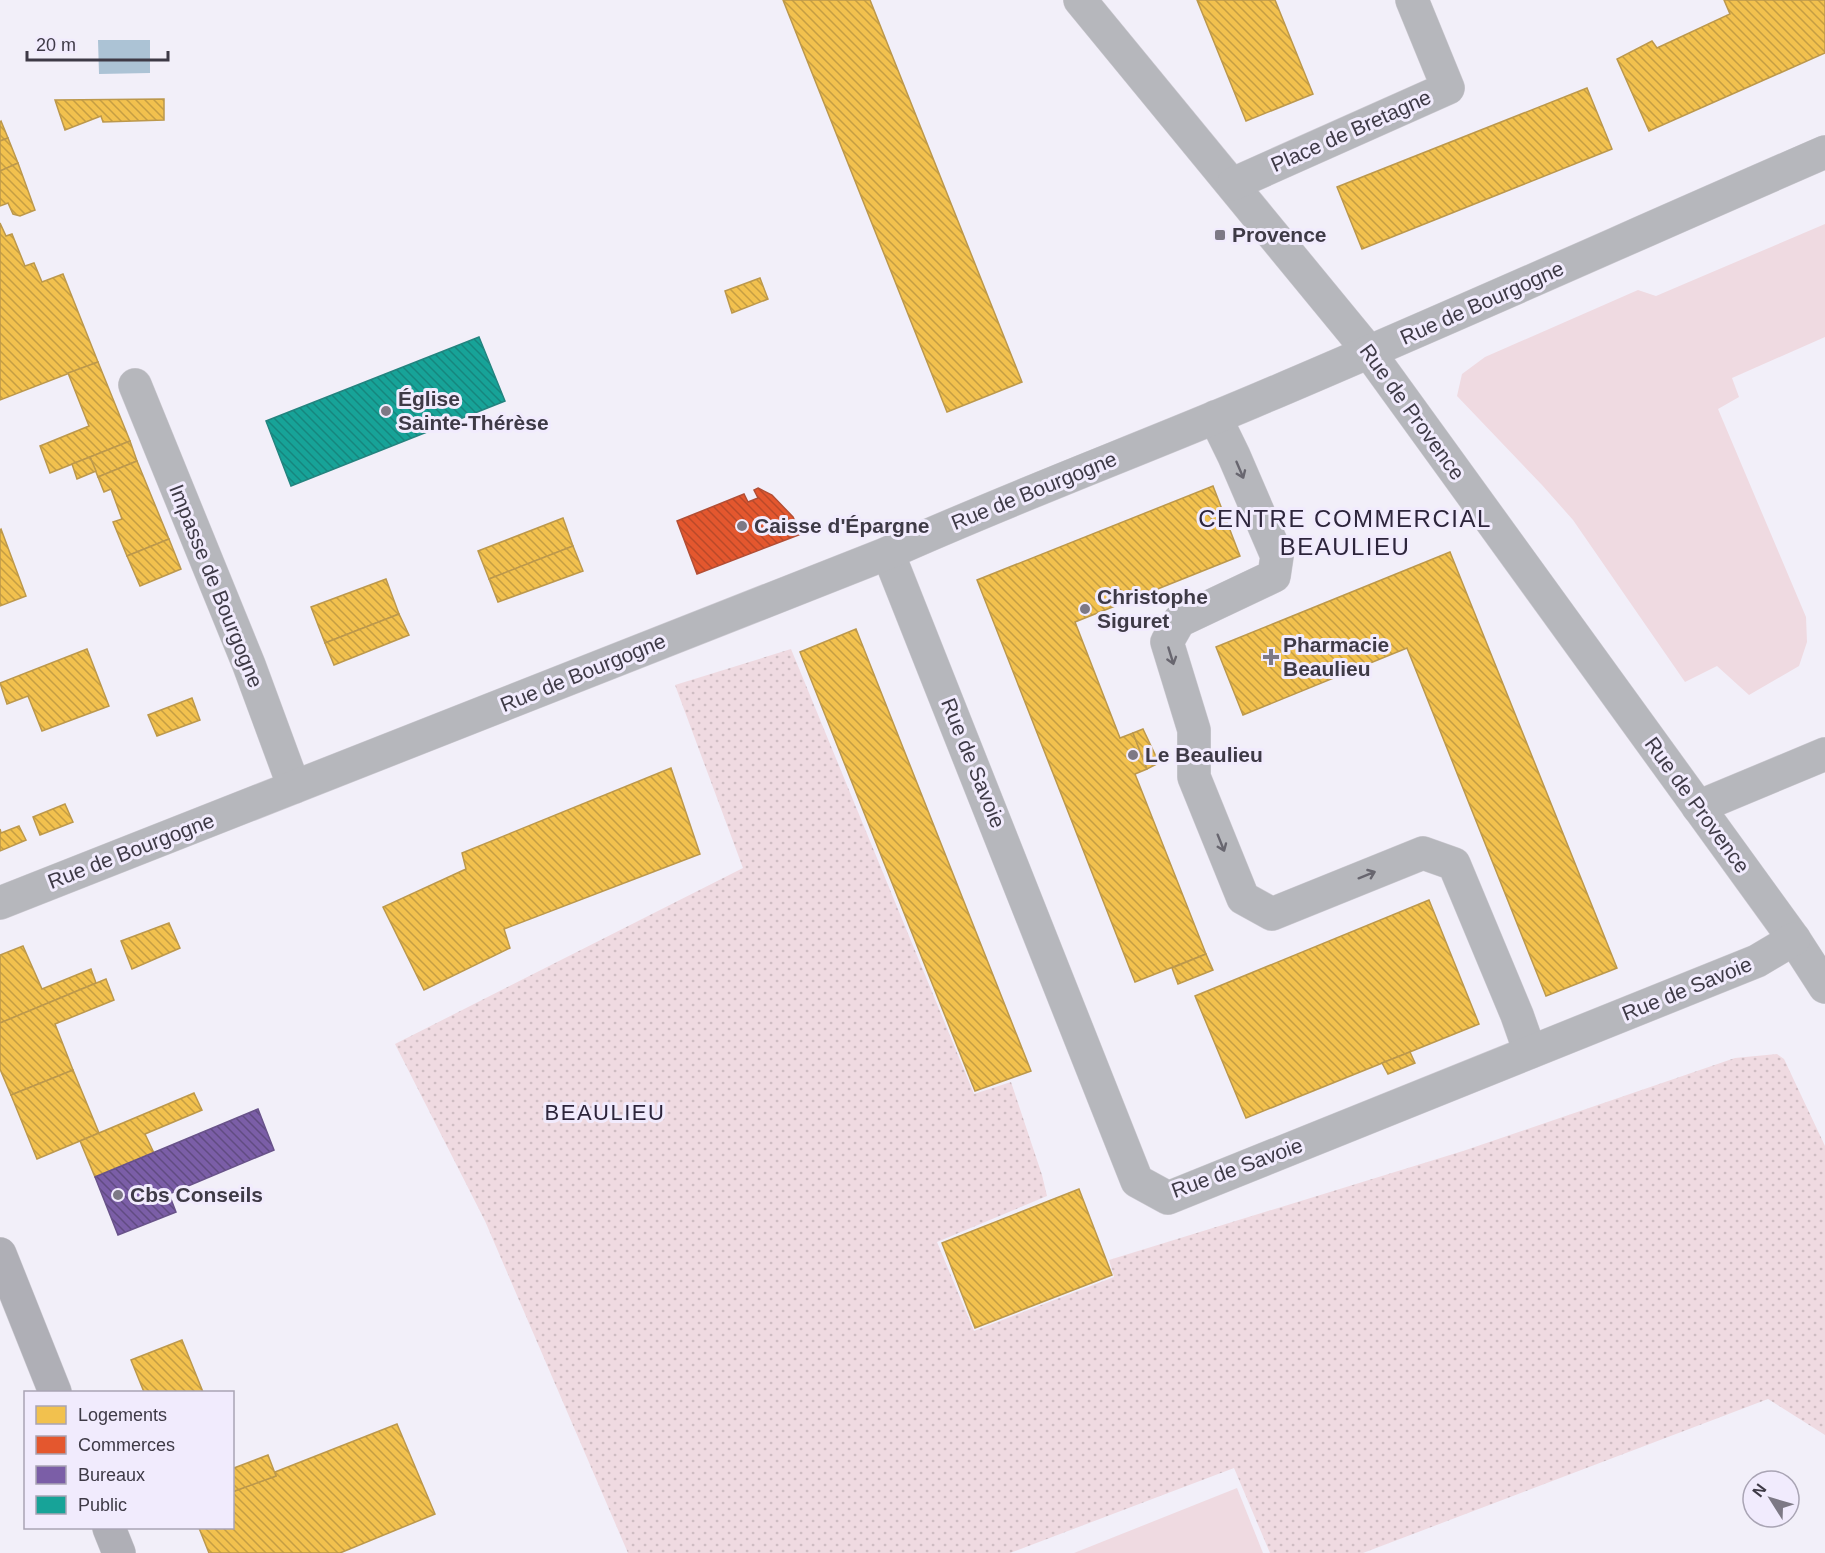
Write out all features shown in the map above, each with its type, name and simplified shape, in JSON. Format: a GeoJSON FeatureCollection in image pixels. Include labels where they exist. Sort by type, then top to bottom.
{"type":"FeatureCollection","features":[{"type":"Feature","properties":{"kind":"main road"},"geometry":{"type":"LineString","coordinates":[[0,1254],[55,1391]]}},
{"type":"Feature","properties":{"kind":"main road"},"geometry":{"type":"LineString","coordinates":[[110,1529],[119,1553]]}},
{"type":"Feature","properties":{"kind":"street","name":"Rue de Provence"},"geometry":{"type":"LineString","coordinates":[[1080,0],[1369,352],[1794,939],[1825,987]]}},
{"type":"Feature","properties":{"kind":"street","name":"Place de Bretagne"},"geometry":{"type":"LineString","coordinates":[[1233,184],[1448,88],[1412,0]]}},
{"type":"Feature","properties":{"kind":"street","name":"Rue de Bourgogne"},"geometry":{"type":"LineString","coordinates":[[0,903],[888,553],[962,520],[1369,352],[1825,152]]}},
{"type":"Feature","properties":{"kind":"street","name":"Impasse de Bourgogne"},"geometry":{"type":"LineString","coordinates":[[135,385],[249,665],[294,787]]}},
{"type":"Feature","properties":{"kind":"street"},"geometry":{"type":"LineString","coordinates":[[1215,417],[1277,556],[1274,576],[1179,621],[1167,642],[1194,730],[1194,777],[1243,898],[1272,914],[1423,853],[1454,864],[1517,1015],[1530,1052]]}},
{"type":"Feature","properties":{"kind":"street","name":"Rue de Savoie"},"geometry":{"type":"LineString","coordinates":[[888,553],[1137,1181],[1168,1198],[1757,961],[1794,939]]}},
{"type":"Feature","properties":{"kind":"street"},"geometry":{"type":"LineString","coordinates":[[1698,807],[1825,754]]}},
{"type":"Feature","properties":{"kind":"shaded area"},"geometry":{"type":"Polygon","coordinates":[[[1825,224],[1825,337],[1732,378],[1739,397],[1718,409],[1806,617],[1807,642],[1799,666],[1749,695],[1717,666],[1685,682],[1573,520],[1457,396],[1462,374],[1485,357],[1638,290],[1656,296],[1825,224]]]}},
{"type":"Feature","properties":{"kind":"shaded area"},"geometry":{"type":"Polygon","coordinates":[[[791,649],[974,1094],[1011,1082],[1042,1175],[1047,1196],[937,1242],[974,1331],[1114,1277],[1109,1260],[1463,1151],[1735,1058],[1777,1054],[1784,1059],[1825,1146],[1825,1435],[1768,1399],[1363,1553],[1270,1553],[1234,1468],[1010,1553],[628,1553],[485,1221],[395,1044],[743,868],[675,685],[791,649]]]}},
{"type":"Feature","properties":{"kind":"shaded area"},"geometry":{"type":"Polygon","coordinates":[[[1237,1488],[1263,1553],[1074,1553],[1237,1488]]]}},
{"type":"Feature","properties":{"kind":"water"},"geometry":{"type":"Polygon","coordinates":[[[98,40],[150,40],[150,73],[99,74],[98,40]]]}},
{"type":"Feature","properties":{"kind":"building: Logements"},"geometry":{"type":"Polygon","coordinates":[[[783,0],[870,0],[1022,382],[947,412],[783,0]]]}},
{"type":"Feature","properties":{"kind":"building: Logements"},"geometry":{"type":"Polygon","coordinates":[[[1197,0],[1275,0],[1313,94],[1246,121],[1197,0]]]}},
{"type":"Feature","properties":{"kind":"building: Logements"},"geometry":{"type":"Polygon","coordinates":[[[1724,0],[1825,0],[1825,53],[1649,131],[1617,59],[1652,41],[1657,48],[1730,14],[1724,0]]]}},
{"type":"Feature","properties":{"kind":"building: Logements"},"geometry":{"type":"Polygon","coordinates":[[[1587,88],[1612,149],[1362,249],[1337,187],[1587,88]]]}},
{"type":"Feature","properties":{"kind":"building: Logements"},"geometry":{"type":"Polygon","coordinates":[[[164,99],[164,120],[103,122],[101,116],[65,130],[55,100],[164,99]]]}},
{"type":"Feature","properties":{"kind":"building: Logements"},"geometry":{"type":"Polygon","coordinates":[[[0,122],[8,138],[0,141],[0,122]]]}},
{"type":"Feature","properties":{"kind":"building: Logements"},"geometry":{"type":"Polygon","coordinates":[[[8,138],[18,163],[0,171],[0,141],[8,138]]]}},
{"type":"Feature","properties":{"kind":"building: Logements"},"geometry":{"type":"Polygon","coordinates":[[[18,163],[35,210],[20,216],[13,214],[8,203],[0,206],[0,171],[18,163]]]}},
{"type":"Feature","properties":{"kind":"building: Logements"},"geometry":{"type":"Polygon","coordinates":[[[0,223],[6,236],[12,234],[25,266],[34,263],[42,282],[63,274],[98,362],[0,400],[0,223]]]}},
{"type":"Feature","properties":{"kind":"building: Logements"},"geometry":{"type":"Polygon","coordinates":[[[760,278],[768,299],[732,313],[725,291],[760,278]]]}},
{"type":"Feature","properties":{"kind":"building: Logements"},"geometry":{"type":"Polygon","coordinates":[[[98,362],[130,441],[50,473],[40,446],[89,426],[68,373],[98,362]]]}},
{"type":"Feature","properties":{"kind":"building: Logements"},"geometry":{"type":"Polygon","coordinates":[[[130,441],[137,461],[98,477],[90,457],[130,441]]]}},
{"type":"Feature","properties":{"kind":"building: Logements"},"geometry":{"type":"Polygon","coordinates":[[[90,457],[96,471],[77,479],[72,464],[90,457]]]}},
{"type":"Feature","properties":{"kind":"building: Logements"},"geometry":{"type":"Polygon","coordinates":[[[137,461],[169,539],[127,556],[113,522],[122,519],[111,489],[104,492],[98,477],[137,461]]]}},
{"type":"Feature","properties":{"kind":"building: Logements"},"geometry":{"type":"Polygon","coordinates":[[[1213,486],[1240,556],[1075,622],[1120,738],[1133,733],[1147,769],[1135,774],[1206,954],[1135,982],[977,580],[1213,486]]]}},
{"type":"Feature","properties":{"kind":"building: Logements"},"geometry":{"type":"Polygon","coordinates":[[[563,518],[573,546],[489,579],[478,551],[563,518]]]}},
{"type":"Feature","properties":{"kind":"building: Logements"},"geometry":{"type":"Polygon","coordinates":[[[0,530],[26,596],[0,606],[0,530]]]}},
{"type":"Feature","properties":{"kind":"building: Logements"},"geometry":{"type":"Polygon","coordinates":[[[169,539],[181,569],[140,586],[127,556],[169,539]]]}},
{"type":"Feature","properties":{"kind":"building: Logements"},"geometry":{"type":"Polygon","coordinates":[[[573,546],[583,571],[498,602],[489,579],[573,546]]]}},
{"type":"Feature","properties":{"kind":"building: Logements"},"geometry":{"type":"Polygon","coordinates":[[[1450,552],[1617,968],[1546,996],[1407,648],[1243,715],[1216,647],[1450,552]]]}},
{"type":"Feature","properties":{"kind":"building: Logements"},"geometry":{"type":"Polygon","coordinates":[[[386,579],[399,614],[325,643],[311,607],[386,579]]]}},
{"type":"Feature","properties":{"kind":"building: Logements"},"geometry":{"type":"Polygon","coordinates":[[[399,614],[409,635],[334,665],[325,643],[399,614]]]}},
{"type":"Feature","properties":{"kind":"building: Logements"},"geometry":{"type":"Polygon","coordinates":[[[856,629],[1031,1071],[975,1091],[800,652],[856,629]]]}},
{"type":"Feature","properties":{"kind":"building: Logements"},"geometry":{"type":"Polygon","coordinates":[[[87,649],[109,706],[42,731],[28,696],[7,704],[0,683],[87,649]]]}},
{"type":"Feature","properties":{"kind":"building: Logements"},"geometry":{"type":"Polygon","coordinates":[[[192,698],[200,720],[157,736],[148,715],[192,698]]]}},
{"type":"Feature","properties":{"kind":"building: Logements"},"geometry":{"type":"Polygon","coordinates":[[[1143,729],[1159,763],[1147,769],[1133,733],[1143,729]]]}},
{"type":"Feature","properties":{"kind":"building: Logements"},"geometry":{"type":"Polygon","coordinates":[[[671,768],[700,854],[504,929],[510,948],[424,990],[383,907],[466,869],[462,853],[671,768]]]}},
{"type":"Feature","properties":{"kind":"building: Logements"},"geometry":{"type":"Polygon","coordinates":[[[65,804],[73,822],[40,835],[33,817],[65,804]]]}},
{"type":"Feature","properties":{"kind":"building: Logements"},"geometry":{"type":"Polygon","coordinates":[[[19,826],[26,840],[0,851],[0,829],[1,833],[19,826]]]}},
{"type":"Feature","properties":{"kind":"building: Logements"},"geometry":{"type":"Polygon","coordinates":[[[1429,900],[1479,1024],[1246,1118],[1195,996],[1429,900]]]}},
{"type":"Feature","properties":{"kind":"building: Logements"},"geometry":{"type":"Polygon","coordinates":[[[169,923],[180,948],[132,969],[121,941],[169,923]]]}},
{"type":"Feature","properties":{"kind":"building: Logements"},"geometry":{"type":"Polygon","coordinates":[[[23,946],[42,989],[91,969],[96,983],[0,1023],[0,955],[23,946]]]}},
{"type":"Feature","properties":{"kind":"building: Logements"},"geometry":{"type":"Polygon","coordinates":[[[1206,954],[1213,970],[1178,984],[1172,968],[1206,954]]]}},
{"type":"Feature","properties":{"kind":"building: Logements"},"geometry":{"type":"Polygon","coordinates":[[[106,979],[114,1000],[55,1024],[73,1070],[11,1095],[0,1069],[0,1023],[106,979]]]}},
{"type":"Feature","properties":{"kind":"building: Logements"},"geometry":{"type":"Polygon","coordinates":[[[1410,1052],[1415,1063],[1388,1074],[1382,1063],[1410,1052]]]}},
{"type":"Feature","properties":{"kind":"building: Logements"},"geometry":{"type":"Polygon","coordinates":[[[73,1070],[99,1133],[37,1159],[11,1095],[73,1070]]]}},
{"type":"Feature","properties":{"kind":"building: Logements"},"geometry":{"type":"Polygon","coordinates":[[[194,1093],[202,1110],[145,1134],[154,1153],[95,1177],[80,1141],[194,1093]]]}},
{"type":"Feature","properties":{"kind":"building: Logements"},"geometry":{"type":"Polygon","coordinates":[[[1079,1189],[1112,1275],[975,1328],[942,1243],[1079,1189]]]}},
{"type":"Feature","properties":{"kind":"building: Logements"},"geometry":{"type":"Polygon","coordinates":[[[182,1340],[203,1391],[144,1391],[131,1360],[182,1340]]]}},
{"type":"Feature","properties":{"kind":"building: Logements"},"geometry":{"type":"Polygon","coordinates":[[[397,1424],[435,1514],[340,1553],[209,1553],[199,1529],[234,1529],[234,1491],[276,1476],[275,1472],[397,1424]]]}},
{"type":"Feature","properties":{"kind":"building: Logements"},"geometry":{"type":"Polygon","coordinates":[[[268,1455],[276,1476],[234,1491],[234,1468],[268,1455]]]}},
{"type":"Feature","properties":{"kind":"building: Commerces"},"geometry":{"type":"Polygon","coordinates":[[[758,488],[772,495],[793,517],[801,534],[697,574],[677,521],[744,494],[748,502],[758,498],[754,490],[758,488]]]}},
{"type":"Feature","properties":{"kind":"building: Bureaux"},"geometry":{"type":"Polygon","coordinates":[[[258,1109],[274,1150],[169,1194],[176,1212],[118,1235],[95,1177],[258,1109]]]}},
{"type":"Feature","properties":{"kind":"building: Public","name":"Église Sainte-Thérèse"},"geometry":{"type":"Polygon","coordinates":[[[479,337],[505,401],[291,486],[266,421],[479,337]]]}},
{"type":"Feature","properties":{"kind":"place","name":"Provence"},"geometry":{"type":"Point","coordinates":[1220,235]}},
{"type":"Feature","properties":{"kind":"place","name":"Église Sainte-Thérèse"},"geometry":{"type":"Point","coordinates":[386,411]}},
{"type":"Feature","properties":{"kind":"place","name":"Caisse d'Épargne"},"geometry":{"type":"Point","coordinates":[742,526]}},
{"type":"Feature","properties":{"kind":"place","name":"Christophe Siguret"},"geometry":{"type":"Point","coordinates":[1085,609]}},
{"type":"Feature","properties":{"kind":"place","name":"Pharmacie Beaulieu"},"geometry":{"type":"Point","coordinates":[1271,657]}},
{"type":"Feature","properties":{"kind":"place","name":"Le Beaulieu"},"geometry":{"type":"Point","coordinates":[1133,755]}},
{"type":"Feature","properties":{"kind":"place","name":"Cbs Conseils"},"geometry":{"type":"Point","coordinates":[118,1195]}},
{"type":"Feature","properties":{"kind":"district","name":"CENTRE COMMERCIAL BEAULIEU"},"geometry":{"type":"Point","coordinates":[1345,533]}},
{"type":"Feature","properties":{"kind":"district","name":"BEAULIEU"},"geometry":{"type":"Point","coordinates":[605,1112]}}]}
